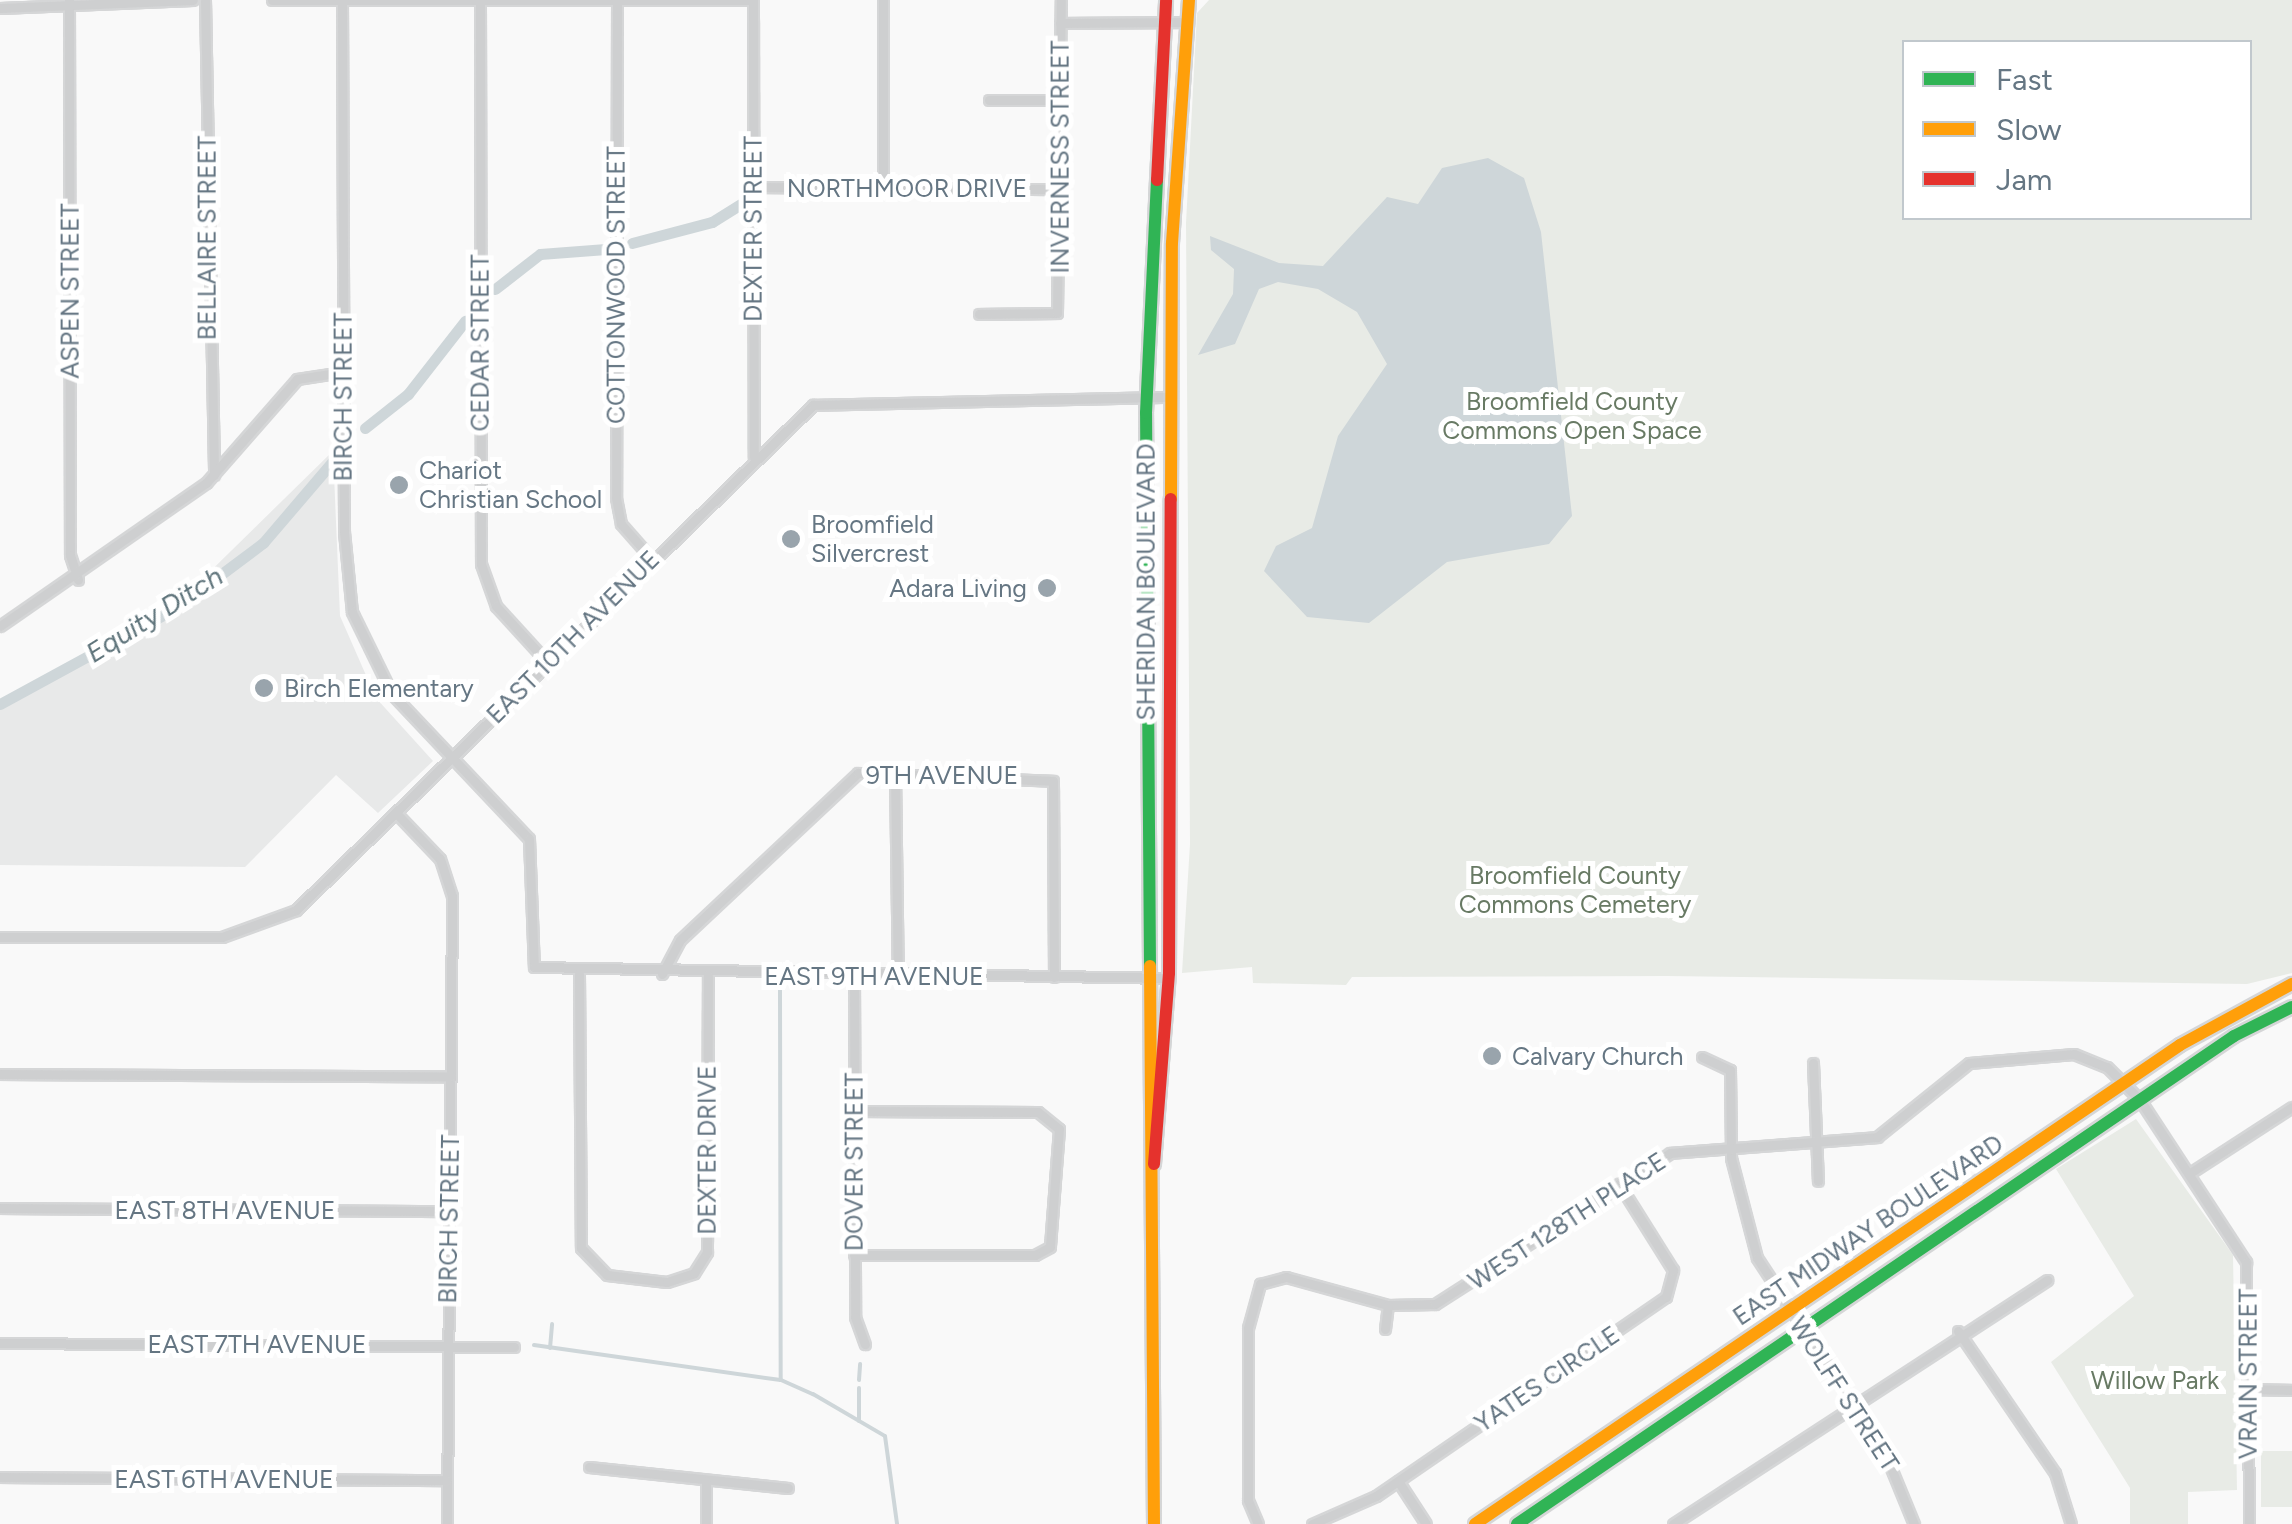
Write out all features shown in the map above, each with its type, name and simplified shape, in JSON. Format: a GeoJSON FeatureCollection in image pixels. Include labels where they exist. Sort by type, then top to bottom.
{"type":"FeatureCollection","features":[{"type":"Feature","properties":{"kind":"main road","name":"SHERIDAN BOULEVARD"},"geometry":{"type":"LineString","coordinates":[[1154,1524],[1154,1164],[1145,978],[1146,397],[1166,0]]}},
{"type":"Feature","properties":{"kind":"main road","name":"SHERIDAN BOULEVARD"},"geometry":{"type":"LineString","coordinates":[[1154,1164],[1168,978],[1169,397],[1189,0]]}},
{"type":"Feature","properties":{"kind":"main road","name":"EAST MIDWAY BOULEVARD"},"geometry":{"type":"LineString","coordinates":[[1475,1524],[2124,1082],[2292,984]]}},
{"type":"Feature","properties":{"kind":"main road","name":"EAST MIDWAY BOULEVARD"},"geometry":{"type":"LineString","coordinates":[[1517,1524],[2140,1100],[2292,1007]]}},
{"type":"Feature","properties":{"kind":"street"},"geometry":{"type":"LineString","coordinates":[[0,8],[69,1],[193,0]]}},
{"type":"Feature","properties":{"kind":"street","name":"BELLAIRE STREET"},"geometry":{"type":"LineString","coordinates":[[205,0],[214,475]]}},
{"type":"Feature","properties":{"kind":"street"},"geometry":{"type":"LineString","coordinates":[[272,0],[753,0]]}},
{"type":"Feature","properties":{"kind":"street","name":"BIRCH STREET"},"geometry":{"type":"LineString","coordinates":[[342,0],[343,372],[352,612],[387,687],[529,839],[530,960],[545,973],[579,974]]}},
{"type":"Feature","properties":{"kind":"street","name":"CEDAR STREET"},"geometry":{"type":"LineString","coordinates":[[480,0],[481,564],[496,606],[548,663]]}},
{"type":"Feature","properties":{"kind":"street","name":"COTTONWOOD STREET"},"geometry":{"type":"LineString","coordinates":[[617,0],[616,498],[626,531],[651,558]]}},
{"type":"Feature","properties":{"kind":"street","name":"DEXTER STREET"},"geometry":{"type":"LineString","coordinates":[[753,0],[754,457]]}},
{"type":"Feature","properties":{"kind":"street"},"geometry":{"type":"LineString","coordinates":[[883,0],[883,188]]}},
{"type":"Feature","properties":{"kind":"street","name":"INVERNESS STREET"},"geometry":{"type":"LineString","coordinates":[[979,314],[1057,313],[1060,0]]}},
{"type":"Feature","properties":{"kind":"street","name":"ASPEN STREET"},"geometry":{"type":"LineString","coordinates":[[69,1],[70,554],[78,580]]}},
{"type":"Feature","properties":{"kind":"street"},"geometry":{"type":"LineString","coordinates":[[1060,23],[1188,22]]}},
{"type":"Feature","properties":{"kind":"street"},"geometry":{"type":"LineString","coordinates":[[989,100],[1060,100]]}},
{"type":"Feature","properties":{"kind":"street","name":"NORTHMOOR DRIVE"},"geometry":{"type":"LineString","coordinates":[[753,187],[1060,189]]}},
{"type":"Feature","properties":{"kind":"street"},"geometry":{"type":"LineString","coordinates":[[0,626],[78,580],[214,475],[290,384],[343,372]]}},
{"type":"Feature","properties":{"kind":"street","name":"EAST 10TH AVENUE"},"geometry":{"type":"LineString","coordinates":[[0,937],[254,930],[308,901],[754,457],[828,400],[1169,397]]}},
{"type":"Feature","properties":{"kind":"street","name":"9TH AVENUE"},"geometry":{"type":"LineString","coordinates":[[662,974],[680,940],[832,790],[858,773],[896,773],[1053,781],[1054,977]]}},
{"type":"Feature","properties":{"kind":"street"},"geometry":{"type":"LineString","coordinates":[[896,773],[898,977]]}},
{"type":"Feature","properties":{"kind":"street","name":"BIRCH STREET"},"geometry":{"type":"LineString","coordinates":[[397,814],[451,885],[447,1524]]}},
{"type":"Feature","properties":{"kind":"street","name":"EAST 9TH AVENUE"},"geometry":{"type":"LineString","coordinates":[[579,974],[1168,978]]}},
{"type":"Feature","properties":{"kind":"street","name":"DEXTER DRIVE"},"geometry":{"type":"LineString","coordinates":[[579,974],[581,1248],[607,1275],[647,1280],[684,1279],[706,1252],[708,975]]}},
{"type":"Feature","properties":{"kind":"street","name":"DOVER STREET"},"geometry":{"type":"LineString","coordinates":[[854,976],[854,1255],[865,1344]]}},
{"type":"Feature","properties":{"kind":"street","name":"WEST 128TH PLACE"},"geometry":{"type":"LineString","coordinates":[[1260,1284],[1296,1278],[1388,1305],[1449,1298],[1670,1153],[1731,1143],[1816,1142],[1887,1134],[1960,1068],[1998,1054],[2064,1053],[2124,1082]]}},
{"type":"Feature","properties":{"kind":"street"},"geometry":{"type":"LineString","coordinates":[[1954,1054],[1960,1068]]}},
{"type":"Feature","properties":{"kind":"street","name":"WOLFF STREET"},"geometry":{"type":"LineString","coordinates":[[1702,1057],[1728,1065],[1731,1143],[1740,1212],[1790,1310],[1897,1474],[1914,1524]]}},
{"type":"Feature","properties":{"kind":"street"},"geometry":{"type":"LineString","coordinates":[[1813,1063],[1818,1181]]}},
{"type":"Feature","properties":{"kind":"street"},"geometry":{"type":"LineString","coordinates":[[0,1074],[451,1076]]}},
{"type":"Feature","properties":{"kind":"street","name":"VRAIN STREET"},"geometry":{"type":"LineString","coordinates":[[2124,1082],[2190,1173],[2246,1262],[2249,1524]]}},
{"type":"Feature","properties":{"kind":"street"},"geometry":{"type":"LineString","coordinates":[[2190,1173],[2292,1106]]}},
{"type":"Feature","properties":{"kind":"street"},"geometry":{"type":"LineString","coordinates":[[854,1111],[1046,1113],[1058,1147],[1057,1234],[1044,1252],[854,1255]]}},
{"type":"Feature","properties":{"kind":"street","name":"YATES CIRCLE"},"geometry":{"type":"LineString","coordinates":[[1312,1524],[1398,1481],[1681,1284],[1618,1184]]}},
{"type":"Feature","properties":{"kind":"street","name":"EAST 8TH AVENUE"},"geometry":{"type":"LineString","coordinates":[[0,1208],[450,1211]]}},
{"type":"Feature","properties":{"kind":"street"},"geometry":{"type":"LineString","coordinates":[[1251,1271],[1260,1284],[1248,1328],[1248,1500],[1258,1524]]}},
{"type":"Feature","properties":{"kind":"street"},"geometry":{"type":"LineString","coordinates":[[1673,1524],[1958,1331],[2047,1280]]}},
{"type":"Feature","properties":{"kind":"street"},"geometry":{"type":"LineString","coordinates":[[1384,1329],[1388,1305]]}},
{"type":"Feature","properties":{"kind":"street"},"geometry":{"type":"LineString","coordinates":[[1958,1331],[2054,1473],[2071,1524]]}},
{"type":"Feature","properties":{"kind":"street","name":"EAST 7TH AVENUE"},"geometry":{"type":"LineString","coordinates":[[0,1343],[514,1347]]}},
{"type":"Feature","properties":{"kind":"street"},"geometry":{"type":"LineString","coordinates":[[2248,1389],[2292,1390]]}},
{"type":"Feature","properties":{"kind":"street"},"geometry":{"type":"LineString","coordinates":[[589,1467],[788,1488]]}},
{"type":"Feature","properties":{"kind":"street","name":"EAST 6TH AVENUE"},"geometry":{"type":"LineString","coordinates":[[0,1477],[447,1480]]}},
{"type":"Feature","properties":{"kind":"street"},"geometry":{"type":"LineString","coordinates":[[706,1481],[706,1524]]}},
{"type":"Feature","properties":{"kind":"street"},"geometry":{"type":"LineString","coordinates":[[1398,1481],[1426,1524]]}},
{"type":"Feature","properties":{"kind":"shaded area"},"geometry":{"type":"Polygon","coordinates":[[[1488,158],[1524,178],[1541,232],[1572,516],[1549,544],[1447,562],[1369,623],[1307,617],[1264,571],[1276,546],[1312,528],[1338,436],[1387,364],[1357,312],[1318,289],[1278,282],[1259,289],[1235,344],[1198,355],[1233,294],[1234,269],[1211,250],[1210,236],[1279,263],[1323,266],[1387,197],[1418,204],[1442,168],[1488,158]]]}},
{"type":"Feature","properties":{"kind":"shaded area"},"geometry":{"type":"Polygon","coordinates":[[[333,451],[340,616],[376,698],[433,761],[378,813],[336,775],[245,867],[0,865],[0,701],[183,598],[333,451]]]}},
{"type":"Feature","properties":{"kind":"green space","name":"Broomfield County Commons Open Space"},"geometry":{"type":"Polygon","coordinates":[[[1209,0],[2292,0],[2292,973],[2247,984],[1667,976],[1352,977],[1346,985],[1253,983],[1252,967],[1182,973],[1190,844],[1186,223],[1197,13],[1209,0]]]}},
{"type":"Feature","properties":{"kind":"green space","name":"Willow Park"},"geometry":{"type":"Polygon","coordinates":[[[2136,1119],[2233,1255],[2237,1490],[2188,1492],[2188,1524],[2130,1524],[2130,1488],[2051,1362],[2134,1296],[2056,1169],[2136,1119]]]}},
{"type":"Feature","properties":{"kind":"green space"},"geometry":{"type":"Polygon","coordinates":[[[2261,1451],[2292,1451],[2292,1507],[2261,1507],[2261,1451]]]}},
{"type":"Feature","properties":{"kind":"waterway","name":"Equity Ditch"},"geometry":{"type":"LineString","coordinates":[[632,243],[712,222],[741,204]]}},
{"type":"Feature","properties":{"kind":"waterway","name":"Equity Ditch"},"geometry":{"type":"LineString","coordinates":[[495,289],[540,254],[606,249]]}},
{"type":"Feature","properties":{"kind":"waterway","name":"Equity Ditch"},"geometry":{"type":"LineString","coordinates":[[365,428],[408,394],[465,321]]}},
{"type":"Feature","properties":{"kind":"waterway","name":"Equity Ditch"},"geometry":{"type":"LineString","coordinates":[[0,704],[176,608],[263,543],[333,461]]}},
{"type":"Feature","properties":{"kind":"waterway"},"geometry":{"type":"LineString","coordinates":[[780,990],[781,1380]]}},
{"type":"Feature","properties":{"kind":"waterway"},"geometry":{"type":"LineString","coordinates":[[550,1348],[552,1324]]}},
{"type":"Feature","properties":{"kind":"waterway"},"geometry":{"type":"LineString","coordinates":[[534,1345],[781,1380],[813,1394],[885,1436],[897,1524]]}},
{"type":"Feature","properties":{"kind":"waterway"},"geometry":{"type":"LineString","coordinates":[[859,1380],[860,1364]]}},
{"type":"Feature","properties":{"kind":"waterway"},"geometry":{"type":"LineString","coordinates":[[859,1388],[859,1421]]}},
{"type":"Feature","properties":{"kind":"traffic: fast"},"geometry":{"type":"LineString","coordinates":[[1150,966],[1146,413],[1157,180]]}},
{"type":"Feature","properties":{"kind":"traffic: fast"},"geometry":{"type":"LineString","coordinates":[[1517,1524],[2234,1036],[2292,1007]]}},
{"type":"Feature","properties":{"kind":"traffic: slow"},"geometry":{"type":"LineString","coordinates":[[1171,499],[1172,243],[1189,0]]}},
{"type":"Feature","properties":{"kind":"traffic: slow"},"geometry":{"type":"LineString","coordinates":[[1150,966],[1154,1524]]}},
{"type":"Feature","properties":{"kind":"traffic: slow"},"geometry":{"type":"LineString","coordinates":[[1475,1524],[2180,1045],[2292,984]]}},
{"type":"Feature","properties":{"kind":"traffic: jam"},"geometry":{"type":"LineString","coordinates":[[1157,180],[1166,0]]}},
{"type":"Feature","properties":{"kind":"traffic: jam"},"geometry":{"type":"LineString","coordinates":[[1154,1164],[1169,973],[1171,499]]}},
{"type":"Feature","properties":{"kind":"place","name":"Chariot Christian School"},"geometry":{"type":"Point","coordinates":[399,485]}},
{"type":"Feature","properties":{"kind":"place","name":"Broomfield Silvercrest"},"geometry":{"type":"Point","coordinates":[791,539]}},
{"type":"Feature","properties":{"kind":"place","name":"Adara Living"},"geometry":{"type":"Point","coordinates":[1047,588]}},
{"type":"Feature","properties":{"kind":"place","name":"Birch Elementary"},"geometry":{"type":"Point","coordinates":[264,688]}},
{"type":"Feature","properties":{"kind":"place","name":"Calvary Church"},"geometry":{"type":"Point","coordinates":[1492,1056]}},
{"type":"Feature","properties":{"kind":"park label","name":"Broomfield County Commons Cemetery"},"geometry":{"type":"Point","coordinates":[1575,890]}}]}
